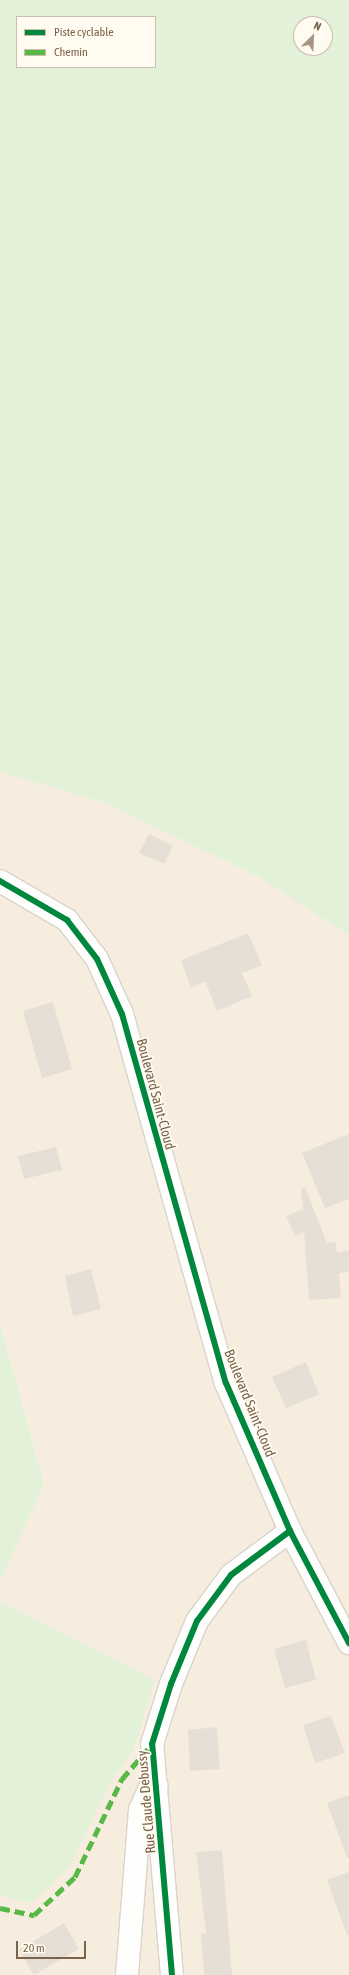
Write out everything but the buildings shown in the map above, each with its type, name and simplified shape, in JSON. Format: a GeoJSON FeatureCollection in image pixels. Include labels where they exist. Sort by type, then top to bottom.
{"type":"FeatureCollection","features":[{"type":"Feature","properties":{"kind":"street","name":"Boulevard Saint-Cloud"},"geometry":{"type":"LineString","coordinates":[[0,881],[67,920],[97,959],[122,1014],[226,1383],[290,1531],[349,1643]]}},
{"type":"Feature","properties":{"kind":"street","name":"Rue Claude Debussy"},"geometry":{"type":"LineString","coordinates":[[172,1975],[157,1786],[152,1744],[171,1684],[197,1622],[231,1575],[290,1531]]}},
{"type":"Feature","properties":{"kind":"street"},"geometry":{"type":"LineString","coordinates":[[127,1975],[140,1810],[150,1788],[157,1786]]}},
{"type":"Feature","properties":{"kind":"shaded area"},"geometry":{"type":"Polygon","coordinates":[[[0,772],[102,802],[255,875],[349,935],[349,1975],[0,1975],[0,1896],[31,1903],[71,1865],[107,1788],[134,1749],[155,1680],[0,1601],[0,1581],[44,1483],[0,1323],[0,772]]]}},
{"type":"Feature","properties":{"kind":"green space"},"geometry":{"type":"Polygon","coordinates":[[[0,0],[349,0],[349,935],[255,875],[102,802],[0,772],[0,0]]]}},
{"type":"Feature","properties":{"kind":"green space"},"geometry":{"type":"Polygon","coordinates":[[[0,1323],[44,1484],[0,1581],[0,1323]]]}},
{"type":"Feature","properties":{"kind":"green space"},"geometry":{"type":"Polygon","coordinates":[[[0,1601],[155,1680],[134,1749],[107,1788],[71,1865],[31,1903],[0,1896],[0,1601]]]}},
{"type":"Feature","properties":{"kind":"marked path"},"geometry":{"type":"LineString","coordinates":[[0,1908],[34,1915],[75,1877],[122,1779],[152,1744]]}},
{"type":"Feature","properties":{"kind":"cycle path"},"geometry":{"type":"LineString","coordinates":[[0,881],[67,920],[97,959],[122,1014],[226,1383],[290,1531],[349,1643]]}},
{"type":"Feature","properties":{"kind":"cycle path"},"geometry":{"type":"LineString","coordinates":[[172,1975],[152,1744],[171,1684],[197,1621],[231,1575],[290,1531]]}}]}
